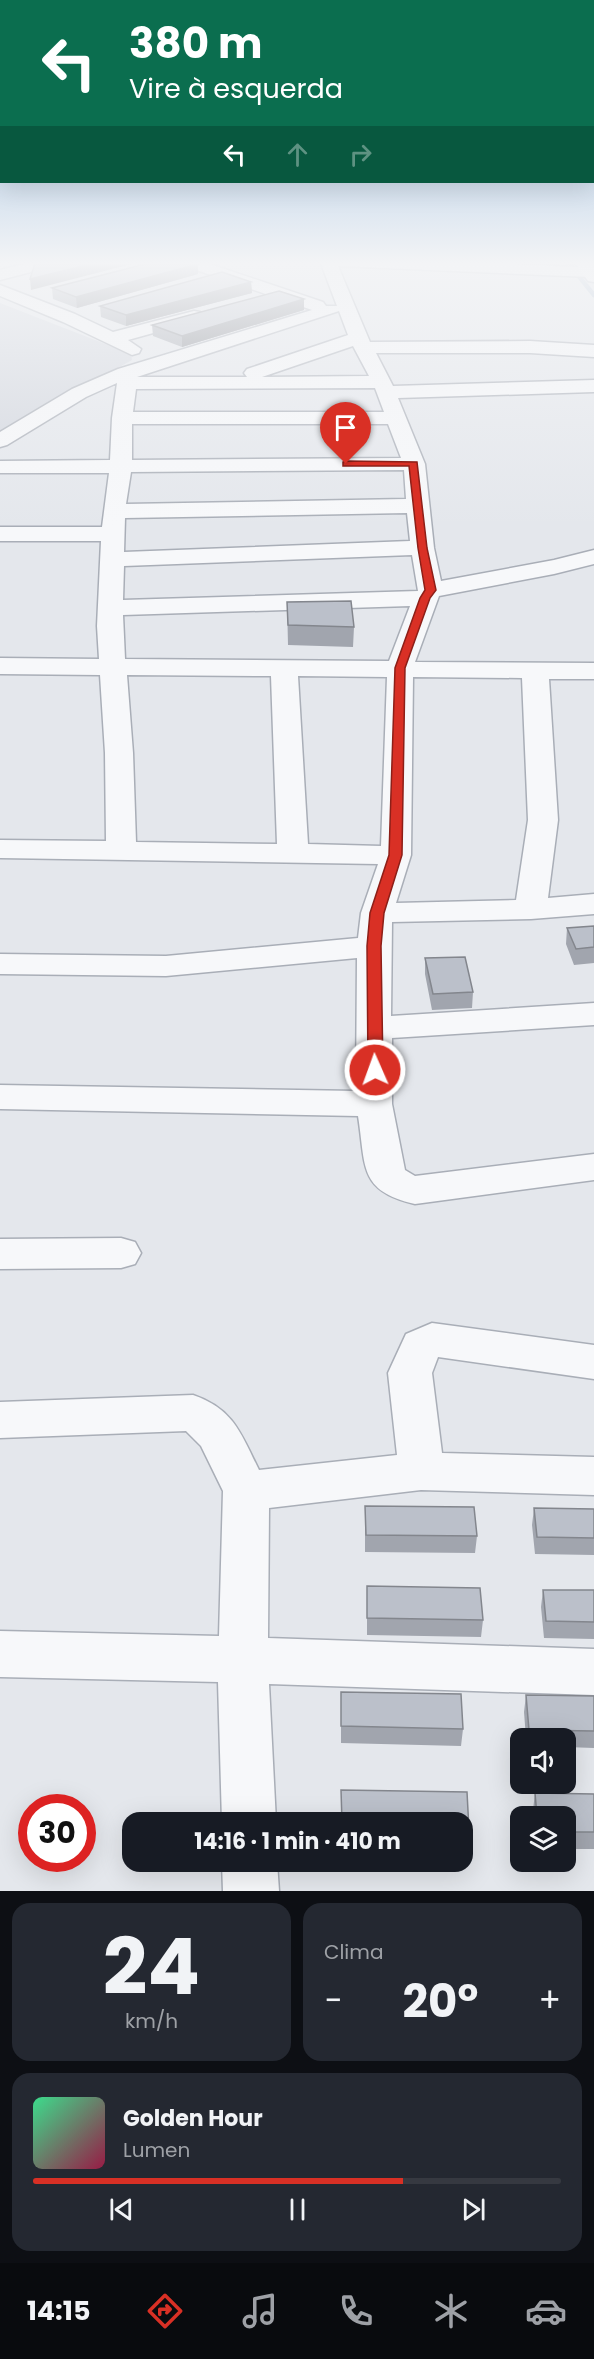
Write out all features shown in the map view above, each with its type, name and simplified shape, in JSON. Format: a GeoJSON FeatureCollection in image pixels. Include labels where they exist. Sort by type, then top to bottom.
{"type":"FeatureCollection","features":[{"type":"Feature","properties":{"kind":"street"},"geometry":{"type":"LineString","coordinates":[[129,349],[152,365]]}},
{"type":"Feature","properties":{"kind":"street"},"geometry":{"type":"LineString","coordinates":[[0,441],[79,393],[126,378],[152,365],[205,349]]}},
{"type":"Feature","properties":{"kind":"street"},"geometry":{"type":"LineString","coordinates":[[232,381],[339,349]]}},
{"type":"Feature","properties":{"kind":"street"},"geometry":{"type":"LineString","coordinates":[[363,349],[384,387],[414,464],[428,594],[400,668],[396,855],[377,913],[374,946],[374,1104],[386,1172],[391,1182],[415,1190],[594,1167]]}},
{"type":"Feature","properties":{"kind":"street"},"geometry":{"type":"LineString","coordinates":[[391,349],[485,368],[594,384]]}},
{"type":"Feature","properties":{"kind":"street"},"geometry":{"type":"LineString","coordinates":[[126,378],[384,387],[485,368],[567,349]]}},
{"type":"Feature","properties":{"kind":"street"},"geometry":{"type":"LineString","coordinates":[[568,349],[594,384]]}},
{"type":"Feature","properties":{"kind":"street"},"geometry":{"type":"LineString","coordinates":[[571,349],[594,351]]}},
{"type":"Feature","properties":{"kind":"street"},"geometry":{"type":"LineString","coordinates":[[121,850],[119,753],[111,667],[114,535],[126,378]]}},
{"type":"Feature","properties":{"kind":"street"},"geometry":{"type":"LineString","coordinates":[[122,418],[397,418]]}},
{"type":"Feature","properties":{"kind":"street"},"geometry":{"type":"LineString","coordinates":[[0,467],[414,464]]}},
{"type":"Feature","properties":{"kind":"street"},"geometry":{"type":"LineString","coordinates":[[114,535],[418,506]]}},
{"type":"Feature","properties":{"kind":"street"},"geometry":{"type":"LineString","coordinates":[[0,534],[114,535],[423,548]]}},
{"type":"Feature","properties":{"kind":"street"},"geometry":{"type":"LineString","coordinates":[[112,608],[428,594],[477,580],[559,567],[594,557]]}},
{"type":"Feature","properties":{"kind":"street"},"geometry":{"type":"LineString","coordinates":[[0,666],[594,671]]}},
{"type":"Feature","properties":{"kind":"street"},"geometry":{"type":"LineString","coordinates":[[284,670],[293,852]]}},
{"type":"Feature","properties":{"kind":"street"},"geometry":{"type":"LineString","coordinates":[[531,909],[543,820],[535,670]]}},
{"type":"Feature","properties":{"kind":"street"},"geometry":{"type":"LineString","coordinates":[[0,849],[396,855]]}},
{"type":"Feature","properties":{"kind":"street"},"geometry":{"type":"LineString","coordinates":[[377,913],[531,909],[594,904]]}},
{"type":"Feature","properties":{"kind":"street"},"geometry":{"type":"LineString","coordinates":[[0,964],[166,966],[374,946]]}},
{"type":"Feature","properties":{"kind":"street"},"geometry":{"type":"LineString","coordinates":[[374,1028],[594,1014]]}},
{"type":"Feature","properties":{"kind":"street"},"geometry":{"type":"LineString","coordinates":[[0,1097],[374,1104]]}},
{"type":"Feature","properties":{"kind":"street"},"geometry":{"type":"LineString","coordinates":[[0,1254],[121,1253]]}},
{"type":"Feature","properties":{"kind":"street"},"geometry":{"type":"LineString","coordinates":[[421,1471],[410,1373],[421,1346],[432,1340],[594,1362]]}},
{"type":"Feature","properties":{"kind":"street"},"geometry":{"type":"LineString","coordinates":[[0,1420],[193,1413],[206,1420],[218,1434],[246,1491],[243,1659],[249,1812]]}},
{"type":"Feature","properties":{"kind":"street"},"geometry":{"type":"LineString","coordinates":[[246,1491],[421,1471],[594,1476]]}},
{"type":"Feature","properties":{"kind":"street"},"geometry":{"type":"LineString","coordinates":[[0,1654],[243,1659],[594,1672]]}},
{"type":"Feature","properties":{"kind":"street"},"geometry":{"type":"LineString","coordinates":[[250,1872],[251,1891]]}},
{"type":"Feature","properties":{"kind":"shaded area"},"geometry":{"type":"Polygon","coordinates":[[[0,349],[119,349],[131,354],[132,360],[0,433],[0,349]]]}},
{"type":"Feature","properties":{"kind":"building"},"geometry":{"type":"Polygon","coordinates":[[[351,601],[354,627],[288,625],[287,602],[351,601]]]}},
{"type":"Feature","properties":{"kind":"building"},"geometry":{"type":"Polygon","coordinates":[[[594,926],[594,947],[576,949],[567,928],[594,926]]]}},
{"type":"Feature","properties":{"kind":"building"},"geometry":{"type":"Polygon","coordinates":[[[465,957],[473,992],[433,994],[425,958],[465,957]]]}},
{"type":"Feature","properties":{"kind":"building"},"geometry":{"type":"Polygon","coordinates":[[[365,1506],[474,1507],[477,1536],[366,1535],[365,1506]]]}},
{"type":"Feature","properties":{"kind":"building"},"geometry":{"type":"Polygon","coordinates":[[[534,1508],[594,1509],[594,1538],[537,1537],[534,1508]]]}},
{"type":"Feature","properties":{"kind":"building"},"geometry":{"type":"Polygon","coordinates":[[[367,1586],[480,1588],[483,1620],[367,1618],[367,1586]]]}},
{"type":"Feature","properties":{"kind":"building"},"geometry":{"type":"Polygon","coordinates":[[[543,1590],[594,1590],[594,1622],[546,1621],[543,1590]]]}},
{"type":"Feature","properties":{"kind":"building"},"geometry":{"type":"Polygon","coordinates":[[[341,1692],[461,1694],[463,1729],[341,1726],[341,1692]]]}},
{"type":"Feature","properties":{"kind":"building"},"geometry":{"type":"Polygon","coordinates":[[[526,1695],[594,1696],[594,1731],[576,1731],[576,1728],[529,1728],[526,1695]]]}},
{"type":"Feature","properties":{"kind":"building"},"geometry":{"type":"Polygon","coordinates":[[[341,1790],[467,1792],[468,1812],[342,1812],[341,1790]]]}},
{"type":"Feature","properties":{"kind":"building"},"geometry":{"type":"Polygon","coordinates":[[[535,1794],[594,1794],[594,1832],[576,1832],[576,1806],[536,1806],[535,1794]]]}},
{"type":"Feature","properties":{"kind":"route"},"geometry":{"type":"LineString","coordinates":[[346,464],[414,464],[430,590],[400,668],[396,855],[377,913],[374,946],[375,1070]]}}]}
